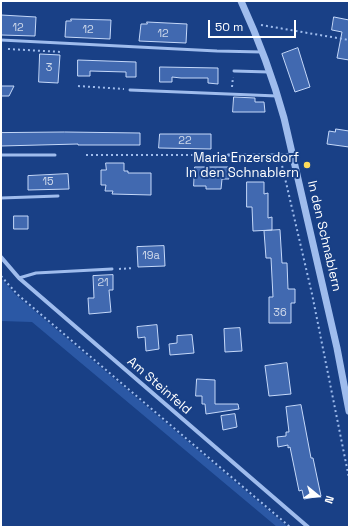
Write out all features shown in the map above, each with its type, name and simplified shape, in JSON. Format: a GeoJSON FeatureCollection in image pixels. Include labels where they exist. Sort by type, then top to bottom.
{"type":"FeatureCollection","features":[{"type":"Feature","properties":{"kind":"street","name":"In den Schnablern"},"geometry":{"type":"LineString","coordinates":[[241,1],[270,72],[278,96],[337,348],[349,411]]}},
{"type":"Feature","properties":{"kind":"street","name":"Am Steinfeld"},"geometry":{"type":"LineString","coordinates":[[1,257],[19,278],[308,527]]}},
{"type":"Feature","properties":{"kind":"lane"},"geometry":{"type":"LineString","coordinates":[[1,40],[262,52]]}},
{"type":"Feature","properties":{"kind":"lane"},"geometry":{"type":"LineString","coordinates":[[234,71],[270,72]]}},
{"type":"Feature","properties":{"kind":"lane"},"geometry":{"type":"LineString","coordinates":[[130,90],[278,96]]}},
{"type":"Feature","properties":{"kind":"lane"},"geometry":{"type":"LineString","coordinates":[[1,154],[55,155]]}},
{"type":"Feature","properties":{"kind":"lane"},"geometry":{"type":"LineString","coordinates":[[228,155],[292,155]]}},
{"type":"Feature","properties":{"kind":"lane"},"geometry":{"type":"LineString","coordinates":[[1,198],[58,196]]}},
{"type":"Feature","properties":{"kind":"lane"},"geometry":{"type":"LineString","coordinates":[[19,278],[36,274],[112,269]]}},
{"type":"Feature","properties":{"kind":"path"},"geometry":{"type":"LineString","coordinates":[[251,24],[349,40]]}},
{"type":"Feature","properties":{"kind":"path"},"geometry":{"type":"LineString","coordinates":[[1,48],[62,52]]}},
{"type":"Feature","properties":{"kind":"path"},"geometry":{"type":"LineString","coordinates":[[232,89],[234,71]]}},
{"type":"Feature","properties":{"kind":"path"},"geometry":{"type":"LineString","coordinates":[[78,86],[130,90]]}},
{"type":"Feature","properties":{"kind":"path"},"geometry":{"type":"LineString","coordinates":[[86,155],[228,155]]}},
{"type":"Feature","properties":{"kind":"path"},"geometry":{"type":"LineString","coordinates":[[279,155],[312,294],[349,478]]}},
{"type":"Feature","properties":{"kind":"path"},"geometry":{"type":"LineString","coordinates":[[112,269],[133,268]]}},
{"type":"Feature","properties":{"kind":"path"},"geometry":{"type":"LineString","coordinates":[[1,276],[17,294],[290,527]]}},
{"type":"Feature","properties":{"kind":"shaded area"},"geometry":{"type":"Polygon","coordinates":[[[1,278],[16,295],[288,527],[277,527],[32,322],[1,321],[1,278]]]}},
{"type":"Feature","properties":{"kind":"building"},"geometry":{"type":"Polygon","coordinates":[[[1,15],[36,17],[35,36],[1,35],[1,15]]]}},
{"type":"Feature","properties":{"kind":"building"},"geometry":{"type":"Polygon","coordinates":[[[334,17],[349,20],[349,60],[337,58],[342,32],[332,30],[334,17]]]}},
{"type":"Feature","properties":{"kind":"building"},"geometry":{"type":"Polygon","coordinates":[[[71,19],[111,20],[110,39],[65,37],[66,21],[71,21],[71,19]]]}},
{"type":"Feature","properties":{"kind":"building"},"geometry":{"type":"Polygon","coordinates":[[[147,22],[187,24],[186,43],[139,41],[141,24],[147,24],[147,22]]]}},
{"type":"Feature","properties":{"kind":"building"},"geometry":{"type":"Polygon","coordinates":[[[298,48],[310,87],[295,92],[282,54],[298,48]]]}},
{"type":"Feature","properties":{"kind":"building"},"geometry":{"type":"Polygon","coordinates":[[[40,54],[60,55],[58,83],[39,82],[40,54]]]}},
{"type":"Feature","properties":{"kind":"building"},"geometry":{"type":"Polygon","coordinates":[[[78,60],[136,62],[136,77],[126,77],[126,72],[90,71],[90,76],[78,76],[78,60]]]}},
{"type":"Feature","properties":{"kind":"building"},"geometry":{"type":"Polygon","coordinates":[[[160,67],[218,68],[218,84],[208,83],[208,78],[172,77],[172,82],[160,82],[160,67]]]}},
{"type":"Feature","properties":{"kind":"building"},"geometry":{"type":"Polygon","coordinates":[[[1,86],[14,86],[9,96],[1,96],[1,86]]]}},
{"type":"Feature","properties":{"kind":"building"},"geometry":{"type":"Polygon","coordinates":[[[234,97],[255,98],[255,102],[264,102],[265,112],[233,112],[234,97]]]}},
{"type":"Feature","properties":{"kind":"building"},"geometry":{"type":"Polygon","coordinates":[[[336,129],[349,131],[349,147],[327,144],[329,131],[335,132],[336,129]]]}},
{"type":"Feature","properties":{"kind":"building"},"geometry":{"type":"Polygon","coordinates":[[[1,133],[140,133],[140,145],[78,144],[1,146],[1,133]]]}},
{"type":"Feature","properties":{"kind":"building"},"geometry":{"type":"Polygon","coordinates":[[[160,134],[211,134],[211,149],[159,148],[160,134]]]}},
{"type":"Feature","properties":{"kind":"building"},"geometry":{"type":"Polygon","coordinates":[[[106,163],[124,163],[124,171],[128,171],[128,173],[151,173],[151,195],[112,194],[113,191],[105,191],[106,185],[101,185],[101,170],[106,170],[106,163]]]}},
{"type":"Feature","properties":{"kind":"building"},"geometry":{"type":"Polygon","coordinates":[[[195,167],[229,167],[229,179],[222,179],[221,189],[206,189],[206,186],[194,186],[195,167]]]}},
{"type":"Feature","properties":{"kind":"building"},"geometry":{"type":"Polygon","coordinates":[[[68,174],[69,189],[28,190],[28,176],[68,174]]]}},
{"type":"Feature","properties":{"kind":"building"},"geometry":{"type":"Polygon","coordinates":[[[247,182],[264,182],[264,194],[268,193],[268,218],[272,217],[272,230],[253,231],[252,207],[247,207],[247,182]]]}},
{"type":"Feature","properties":{"kind":"building"},"geometry":{"type":"Polygon","coordinates":[[[14,216],[28,216],[28,229],[14,229],[14,216]]]}},
{"type":"Feature","properties":{"kind":"building"},"geometry":{"type":"Polygon","coordinates":[[[280,230],[282,263],[287,263],[288,289],[295,289],[295,303],[291,303],[291,323],[269,323],[269,297],[273,297],[271,258],[266,258],[264,231],[280,230]]]}},
{"type":"Feature","properties":{"kind":"building"},"geometry":{"type":"Polygon","coordinates":[[[164,246],[165,266],[138,267],[137,247],[164,246]]]}},
{"type":"Feature","properties":{"kind":"building"},"geometry":{"type":"Polygon","coordinates":[[[113,275],[113,290],[109,290],[111,312],[89,314],[88,298],[94,298],[93,276],[113,275]]]}},
{"type":"Feature","properties":{"kind":"building"},"geometry":{"type":"Polygon","coordinates":[[[157,325],[159,349],[146,351],[145,337],[138,338],[137,327],[157,325]]]}},
{"type":"Feature","properties":{"kind":"building"},"geometry":{"type":"Polygon","coordinates":[[[240,328],[242,351],[225,352],[224,329],[240,328]]]}},
{"type":"Feature","properties":{"kind":"building"},"geometry":{"type":"Polygon","coordinates":[[[192,335],[194,353],[170,355],[169,344],[177,343],[177,336],[192,335]]]}},
{"type":"Feature","properties":{"kind":"building"},"geometry":{"type":"Polygon","coordinates":[[[287,363],[291,394],[269,396],[265,366],[287,363]]]}},
{"type":"Feature","properties":{"kind":"building"},"geometry":{"type":"Polygon","coordinates":[[[197,379],[215,380],[215,404],[238,404],[239,409],[206,414],[205,404],[202,404],[202,396],[196,396],[197,379]]]}},
{"type":"Feature","properties":{"kind":"building"},"geometry":{"type":"Polygon","coordinates":[[[301,405],[311,458],[313,458],[321,496],[304,499],[302,490],[299,491],[290,447],[288,448],[288,445],[278,447],[277,437],[286,436],[286,432],[289,432],[286,407],[301,405]]]}},
{"type":"Feature","properties":{"kind":"building"},"geometry":{"type":"Polygon","coordinates":[[[235,414],[237,427],[223,430],[221,416],[235,414]]]}},
{"type":"Feature","properties":{"kind":"place","name":"Maria Enzersdorf In den Schnablern"},"geometry":{"type":"Point","coordinates":[307,165]}}]}
